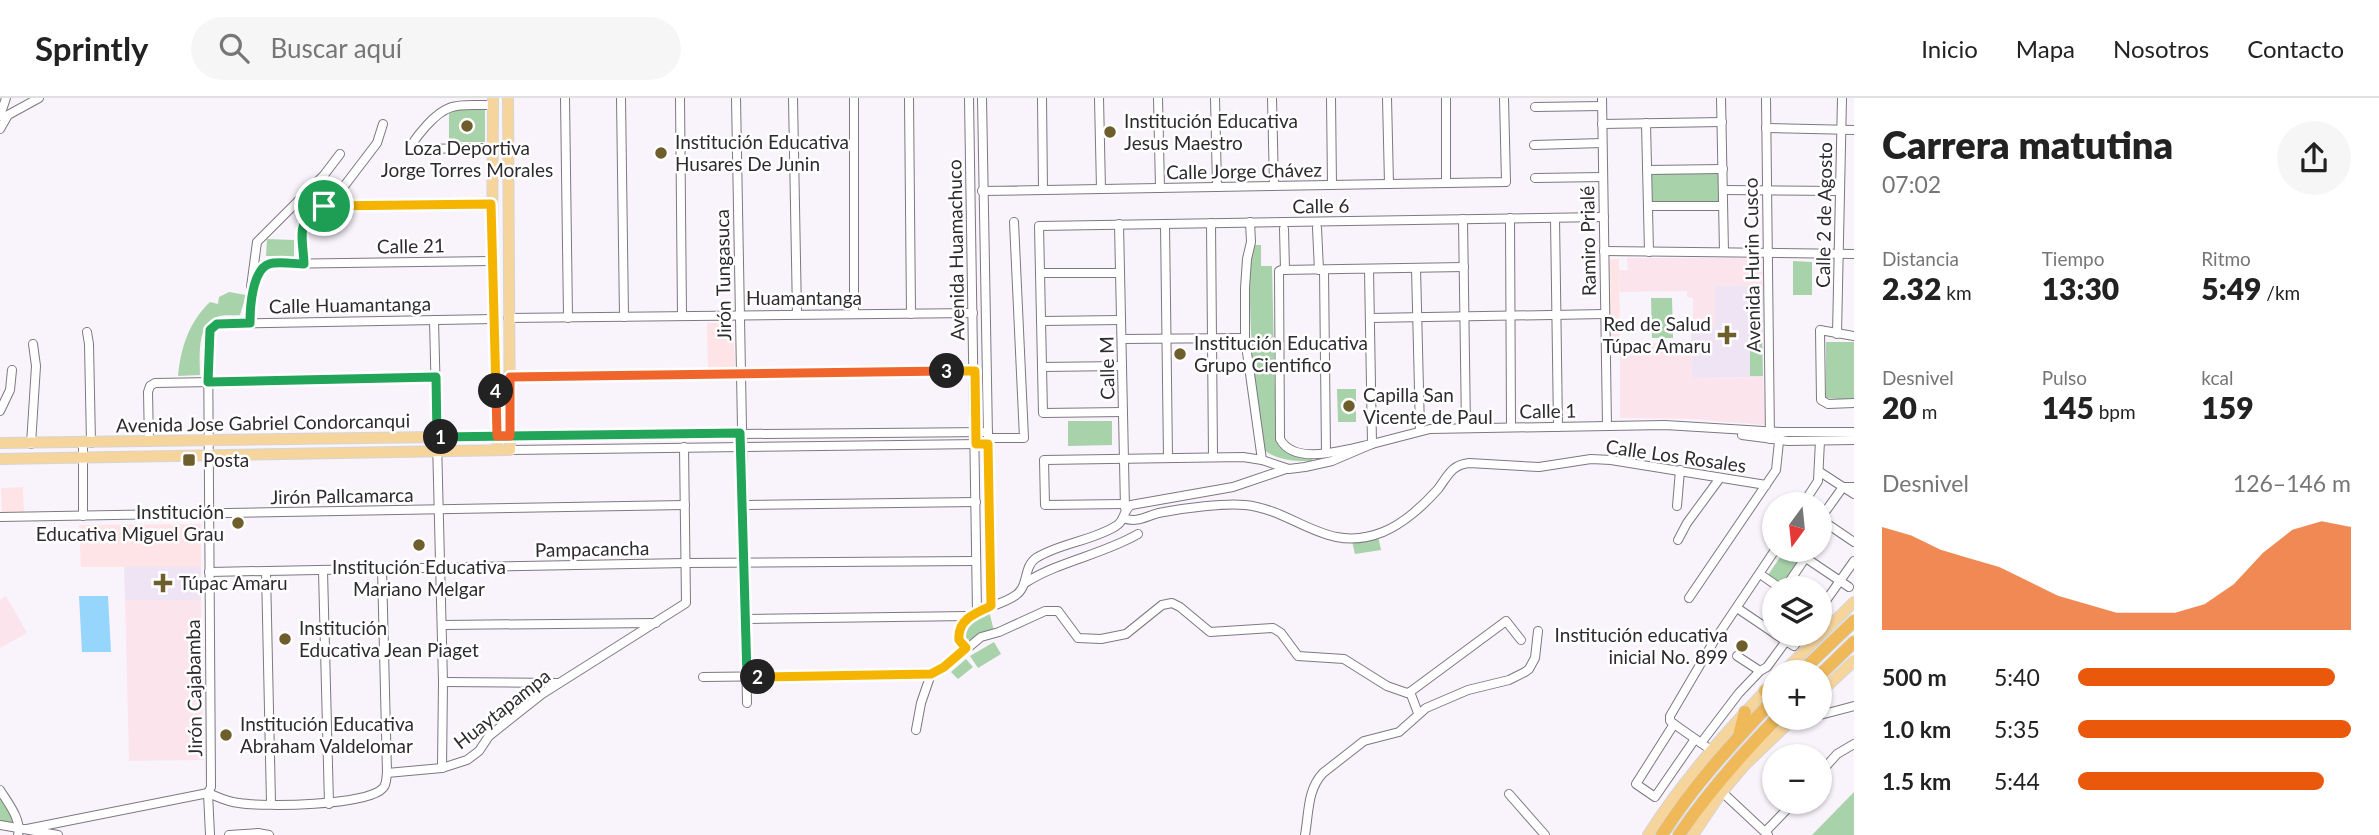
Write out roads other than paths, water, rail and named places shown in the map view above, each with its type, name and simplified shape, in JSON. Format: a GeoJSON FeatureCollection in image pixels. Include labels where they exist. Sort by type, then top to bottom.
{"type":"FeatureCollection","features":[{"type":"Feature","properties":{"kind":"highway"},"geometry":{"type":"LineString","coordinates":[[1814,660],[1854,621]]}},
{"type":"Feature","properties":{"kind":"highway"},"geometry":{"type":"LineString","coordinates":[[1832,663],[1854,642]]}},
{"type":"Feature","properties":{"kind":"highway"},"geometry":{"type":"LineString","coordinates":[[1809,660],[1825,649]]}},
{"type":"Feature","properties":{"kind":"highway"},"geometry":{"type":"LineString","coordinates":[[1662,835],[1693,790],[1739,736],[1762,703]]}},
{"type":"Feature","properties":{"kind":"highway"},"geometry":{"type":"LineString","coordinates":[[1739,736],[1745,712]]}},
{"type":"Feature","properties":{"kind":"highway"},"geometry":{"type":"LineString","coordinates":[[1679,835],[1705,797],[1766,730]]}},
{"type":"Feature","properties":{"kind":"highway"},"geometry":{"type":"LineString","coordinates":[[1705,797],[1722,792]]}},
{"type":"Feature","properties":{"kind":"main road"},"geometry":{"type":"LineString","coordinates":[[508,98],[510,450]]}},
{"type":"Feature","properties":{"kind":"main road"},"geometry":{"type":"LineString","coordinates":[[493,101],[491,204],[498,450]]}},
{"type":"Feature","properties":{"kind":"main road","name":"Avenida Jose Gabriel Condorcanqui"},"geometry":{"type":"LineString","coordinates":[[0,443],[510,436]]}},
{"type":"Feature","properties":{"kind":"main road","name":"Avenida Jose Gabriel Condorcanqui"},"geometry":{"type":"LineString","coordinates":[[0,459],[510,450]]}},
{"type":"Feature","properties":{"kind":"main road"},"geometry":{"type":"LineString","coordinates":[[1795,660],[1854,602]]}},
{"type":"Feature","properties":{"kind":"main road"},"geometry":{"type":"LineString","coordinates":[[1832,682],[1854,661]]}},
{"type":"Feature","properties":{"kind":"main road"},"geometry":{"type":"LineString","coordinates":[[1648,835],[1675,795],[1702,744],[1762,698]]}},
{"type":"Feature","properties":{"kind":"main road"},"geometry":{"type":"LineString","coordinates":[[1693,835],[1722,792],[1781,730]]}},
{"type":"Feature","properties":{"kind":"street"},"geometry":{"type":"LineString","coordinates":[[0,116],[5,98]]}},
{"type":"Feature","properties":{"kind":"street"},"geometry":{"type":"LineString","coordinates":[[0,129],[8,115],[39,98]]}},
{"type":"Feature","properties":{"kind":"street"},"geometry":{"type":"LineString","coordinates":[[565,98],[568,317]]}},
{"type":"Feature","properties":{"kind":"street"},"geometry":{"type":"LineString","coordinates":[[621,98],[624,317]]}},
{"type":"Feature","properties":{"kind":"street"},"geometry":{"type":"LineString","coordinates":[[680,98],[682,316]]}},
{"type":"Feature","properties":{"kind":"street","name":"Jirón Tungasuca"},"geometry":{"type":"LineString","coordinates":[[736,98],[747,703]]}},
{"type":"Feature","properties":{"kind":"street"},"geometry":{"type":"LineString","coordinates":[[793,98],[797,314]]}},
{"type":"Feature","properties":{"kind":"street"},"geometry":{"type":"LineString","coordinates":[[854,98],[854,314]]}},
{"type":"Feature","properties":{"kind":"street"},"geometry":{"type":"LineString","coordinates":[[909,98],[911,314]]}},
{"type":"Feature","properties":{"kind":"street","name":"Avenida Huamachuco"},"geometry":{"type":"LineString","coordinates":[[966,648],[959,640],[958,632],[962,623],[974,614],[976,561],[969,98]]}},
{"type":"Feature","properties":{"kind":"street","name":"Avenida Huamachuco"},"geometry":{"type":"LineString","coordinates":[[982,98],[991,606]]}},
{"type":"Feature","properties":{"kind":"street"},"geometry":{"type":"LineString","coordinates":[[1042,98],[1043,190]]}},
{"type":"Feature","properties":{"kind":"street"},"geometry":{"type":"LineString","coordinates":[[1099,98],[1101,189]]}},
{"type":"Feature","properties":{"kind":"street"},"geometry":{"type":"LineString","coordinates":[[1158,98],[1160,188]]}},
{"type":"Feature","properties":{"kind":"street"},"geometry":{"type":"LineString","coordinates":[[1215,98],[1217,187]]}},
{"type":"Feature","properties":{"kind":"street"},"geometry":{"type":"LineString","coordinates":[[1272,98],[1274,186]]}},
{"type":"Feature","properties":{"kind":"street"},"geometry":{"type":"LineString","coordinates":[[1331,98],[1332,185]]}},
{"type":"Feature","properties":{"kind":"street"},"geometry":{"type":"LineString","coordinates":[[1387,98],[1389,184]]}},
{"type":"Feature","properties":{"kind":"street"},"geometry":{"type":"LineString","coordinates":[[1446,98],[1446,183]]}},
{"type":"Feature","properties":{"kind":"street","name":"Calle Jorge Chávez"},"geometry":{"type":"LineString","coordinates":[[982,191],[1506,182],[1504,98]]}},
{"type":"Feature","properties":{"kind":"street"},"geometry":{"type":"LineString","coordinates":[[1721,98],[1724,252]]}},
{"type":"Feature","properties":{"kind":"street","name":"Avenida Hurin Cusco"},"geometry":{"type":"LineString","coordinates":[[1766,98],[1770,436]]}},
{"type":"Feature","properties":{"kind":"street","name":"Calle 2 de Agosto"},"geometry":{"type":"LineString","coordinates":[[1837,334],[1843,98]]}},
{"type":"Feature","properties":{"kind":"street"},"geometry":{"type":"LineString","coordinates":[[492,148],[414,149],[411,144],[442,110],[493,101]]}},
{"type":"Feature","properties":{"kind":"street"},"geometry":{"type":"LineString","coordinates":[[1535,107],[1602,102]]}},
{"type":"Feature","properties":{"kind":"street","name":"Ramiro Prialé"},"geometry":{"type":"LineString","coordinates":[[1602,102],[1606,426]]}},
{"type":"Feature","properties":{"kind":"street"},"geometry":{"type":"LineString","coordinates":[[1602,124],[1722,122]]}},
{"type":"Feature","properties":{"kind":"street"},"geometry":{"type":"LineString","coordinates":[[1646,123],[1648,251]]}},
{"type":"Feature","properties":{"kind":"street"},"geometry":{"type":"LineString","coordinates":[[328,206],[377,143],[383,124]]}},
{"type":"Feature","properties":{"kind":"street"},"geometry":{"type":"LineString","coordinates":[[1766,128],[1854,130]]}},
{"type":"Feature","properties":{"kind":"street"},"geometry":{"type":"LineString","coordinates":[[1534,145],[1602,143]]}},
{"type":"Feature","properties":{"kind":"street"},"geometry":{"type":"LineString","coordinates":[[250,323],[257,242],[324,175],[341,154]]}},
{"type":"Feature","properties":{"kind":"street"},"geometry":{"type":"LineString","coordinates":[[1647,170],[1723,169]]}},
{"type":"Feature","properties":{"kind":"street"},"geometry":{"type":"LineString","coordinates":[[1535,178],[1603,177]]}},
{"type":"Feature","properties":{"kind":"street"},"geometry":{"type":"LineString","coordinates":[[1723,190],[1840,191]]}},
{"type":"Feature","properties":{"kind":"street"},"geometry":{"type":"LineString","coordinates":[[304,264],[304,219],[319,208],[491,204]]}},
{"type":"Feature","properties":{"kind":"street"},"geometry":{"type":"LineString","coordinates":[[1648,206],[1723,206]]}},
{"type":"Feature","properties":{"kind":"street","name":"Calle 6"},"geometry":{"type":"LineString","coordinates":[[1040,273],[1039,226],[1604,217]]}},
{"type":"Feature","properties":{"kind":"street"},"geometry":{"type":"LineString","coordinates":[[1555,218],[1558,427]]}},
{"type":"Feature","properties":{"kind":"street"},"geometry":{"type":"LineString","coordinates":[[1463,219],[1466,428]]}},
{"type":"Feature","properties":{"kind":"street"},"geometry":{"type":"LineString","coordinates":[[1510,219],[1511,428]]}},
{"type":"Feature","properties":{"kind":"street"},"geometry":{"type":"LineString","coordinates":[[988,438],[1024,438],[1014,222]]}},
{"type":"Feature","properties":{"kind":"street"},"geometry":{"type":"LineString","coordinates":[[1250,222],[1251,242],[1245,288],[1245,338],[1262,460]]}},
{"type":"Feature","properties":{"kind":"street"},"geometry":{"type":"LineString","coordinates":[[1211,223],[1213,457]]}},
{"type":"Feature","properties":{"kind":"street","name":"Calle M"},"geometry":{"type":"LineString","coordinates":[[1119,224],[1124,511]]}},
{"type":"Feature","properties":{"kind":"street"},"geometry":{"type":"LineString","coordinates":[[1165,224],[1168,458]]}},
{"type":"Feature","properties":{"kind":"street"},"geometry":{"type":"LineString","coordinates":[[1317,228],[1322,270],[1326,453]]}},
{"type":"Feature","properties":{"kind":"street"},"geometry":{"type":"LineString","coordinates":[[1284,229],[1280,439],[1286,447],[1298,453],[1311,455],[1372,444],[1370,269]]}},
{"type":"Feature","properties":{"kind":"street"},"geometry":{"type":"LineString","coordinates":[[1604,251],[1854,254]]}},
{"type":"Feature","properties":{"kind":"street","name":"Calle 21"},"geometry":{"type":"LineString","coordinates":[[251,293],[266,265],[492,261]]}},
{"type":"Feature","properties":{"kind":"street"},"geometry":{"type":"LineString","coordinates":[[1282,271],[1464,267]]}},
{"type":"Feature","properties":{"kind":"street"},"geometry":{"type":"LineString","coordinates":[[1416,268],[1420,430]]}},
{"type":"Feature","properties":{"kind":"street"},"geometry":{"type":"LineString","coordinates":[[1120,273],[1040,273],[1042,368],[1043,413],[1123,412]]}},
{"type":"Feature","properties":{"kind":"street","name":"Huamantanga"},"geometry":{"type":"LineString","coordinates":[[508,318],[973,313]]}},
{"type":"Feature","properties":{"kind":"street"},"geometry":{"type":"LineString","coordinates":[[1370,318],[1605,314]]}},
{"type":"Feature","properties":{"kind":"street","name":"Calle Huamantanga"},"geometry":{"type":"LineString","coordinates":[[210,330],[217,324],[494,319]]}},
{"type":"Feature","properties":{"kind":"street"},"geometry":{"type":"LineString","coordinates":[[434,320],[442,625],[442,768]]}},
{"type":"Feature","properties":{"kind":"street"},"geometry":{"type":"LineString","coordinates":[[1041,321],[1121,320]]}},
{"type":"Feature","properties":{"kind":"street","name":"Jirón Cajabamba"},"geometry":{"type":"LineString","coordinates":[[210,330],[208,514],[211,787],[208,793],[211,835]]}},
{"type":"Feature","properties":{"kind":"street"},"geometry":{"type":"LineString","coordinates":[[1854,336],[1820,330],[1821,398],[1823,402],[1854,403]]}},
{"type":"Feature","properties":{"kind":"street"},"geometry":{"type":"LineString","coordinates":[[83,516],[83,457],[87,443],[87,332]]}},
{"type":"Feature","properties":{"kind":"street"},"geometry":{"type":"LineString","coordinates":[[1122,339],[1245,338]]}},
{"type":"Feature","properties":{"kind":"street"},"geometry":{"type":"LineString","coordinates":[[32,444],[36,366],[33,344]]}},
{"type":"Feature","properties":{"kind":"street"},"geometry":{"type":"LineString","coordinates":[[1042,368],[1122,366]]}},
{"type":"Feature","properties":{"kind":"street"},"geometry":{"type":"LineString","coordinates":[[0,411],[10,390],[12,370]]}},
{"type":"Feature","properties":{"kind":"street"},"geometry":{"type":"LineString","coordinates":[[510,377],[975,371]]}},
{"type":"Feature","properties":{"kind":"street"},"geometry":{"type":"LineString","coordinates":[[149,442],[148,392],[150,386],[155,383],[436,377]]}},
{"type":"Feature","properties":{"kind":"street","name":"Calle 1"},"geometry":{"type":"LineString","coordinates":[[974,614],[1021,592],[1029,567],[1036,558],[1121,524],[1124,511],[1130,505],[1233,487],[1289,468],[1332,461],[1372,444],[1420,430],[1687,426],[1770,436],[1854,432]]}},
{"type":"Feature","properties":{"kind":"street","name":"Avenida Jose Gabriel Condorcanqui"},"geometry":{"type":"LineString","coordinates":[[510,436],[975,432],[988,438]]}},
{"type":"Feature","properties":{"kind":"street"},"geometry":{"type":"LineString","coordinates":[[1689,598],[1778,464],[1780,436]]}},
{"type":"Feature","properties":{"kind":"street","name":"Calle 1"},"geometry":{"type":"LineString","coordinates":[[1780,436],[1819,441],[1854,440]]}},
{"type":"Feature","properties":{"kind":"street","name":"Avenida Jose Gabriel Condorcanqui"},"geometry":{"type":"LineString","coordinates":[[510,450],[976,444],[988,438]]}},
{"type":"Feature","properties":{"kind":"street"},"geometry":{"type":"LineString","coordinates":[[1811,492],[1820,472],[1819,441]]}},
{"type":"Feature","properties":{"kind":"street"},"geometry":{"type":"LineString","coordinates":[[684,447],[685,563]]}},
{"type":"Feature","properties":{"kind":"street","name":"Calle 1"},"geometry":{"type":"LineString","coordinates":[[1124,511],[1045,505],[1044,460],[1243,457],[1289,468]]}},
{"type":"Feature","properties":{"kind":"street","name":"Calle Los Rosales"},"geometry":{"type":"LineString","coordinates":[[1124,511],[1134,522],[1165,511],[1238,505],[1255,507],[1337,538],[1349,539],[1377,534],[1398,524],[1435,492],[1450,471],[1462,464],[1539,467],[1602,459],[1766,485]]}},
{"type":"Feature","properties":{"kind":"street"},"geometry":{"type":"LineString","coordinates":[[1677,506],[1680,470]]}},
{"type":"Feature","properties":{"kind":"street"},"geometry":{"type":"LineString","coordinates":[[1820,472],[1854,494]]}},
{"type":"Feature","properties":{"kind":"street"},"geometry":{"type":"LineString","coordinates":[[1678,540],[1720,478]]}},
{"type":"Feature","properties":{"kind":"street"},"geometry":{"type":"LineString","coordinates":[[1843,487],[1854,487]]}},
{"type":"Feature","properties":{"kind":"street"},"geometry":{"type":"LineString","coordinates":[[1832,502],[1843,487]]}},
{"type":"Feature","properties":{"kind":"street"},"geometry":{"type":"LineString","coordinates":[[744,505],[976,502]]}},
{"type":"Feature","properties":{"kind":"street","name":"Jirón Pallcamarca"},"geometry":{"type":"LineString","coordinates":[[0,517],[685,505]]}},
{"type":"Feature","properties":{"kind":"street"},"geometry":{"type":"LineString","coordinates":[[1832,527],[1854,542]]}},
{"type":"Feature","properties":{"kind":"street"},"geometry":{"type":"LineString","coordinates":[[1025,583],[1045,571],[1138,534]]}},
{"type":"Feature","properties":{"kind":"street","name":"Pampacancha"},"geometry":{"type":"LineString","coordinates":[[209,572],[745,562],[976,561]]}},
{"type":"Feature","properties":{"kind":"street"},"geometry":{"type":"LineString","coordinates":[[1832,593],[1854,561]]}},
{"type":"Feature","properties":{"kind":"street"},"geometry":{"type":"LineString","coordinates":[[1768,562],[1714,641],[1636,784],[1655,797],[1702,744],[1739,693],[1788,646]]}},
{"type":"Feature","properties":{"kind":"street"},"geometry":{"type":"LineString","coordinates":[[1813,562],[1849,587]]}},
{"type":"Feature","properties":{"kind":"street","name":"Huaytapampa"},"geometry":{"type":"LineString","coordinates":[[387,773],[442,768],[473,755],[504,724],[560,684],[686,603],[685,563]]}},
{"type":"Feature","properties":{"kind":"street"},"geometry":{"type":"LineString","coordinates":[[22,830],[208,793],[240,804],[329,804],[382,790],[386,784],[387,773],[382,569]]}},
{"type":"Feature","properties":{"kind":"street"},"geometry":{"type":"LineString","coordinates":[[266,571],[271,803]]}},
{"type":"Feature","properties":{"kind":"street"},"geometry":{"type":"LineString","coordinates":[[323,571],[329,804]]}},
{"type":"Feature","properties":{"kind":"street"},"geometry":{"type":"LineString","coordinates":[[703,677],[931,674],[944,667],[981,637],[1051,609],[1058,611],[1078,638],[1087,639],[1126,634],[1162,606],[1171,603],[1180,607],[1210,632],[1273,628],[1281,633],[1298,656],[1344,659],[1387,686],[1410,692]]}},
{"type":"Feature","properties":{"kind":"street"},"geometry":{"type":"LineString","coordinates":[[1737,608],[1762,624]]}},
{"type":"Feature","properties":{"kind":"street"},"geometry":{"type":"LineString","coordinates":[[746,619],[974,614]]}},
{"type":"Feature","properties":{"kind":"street"},"geometry":{"type":"LineString","coordinates":[[1410,692],[1506,621],[1521,640]]}},
{"type":"Feature","properties":{"kind":"street"},"geometry":{"type":"LineString","coordinates":[[442,625],[657,623]]}},
{"type":"Feature","properties":{"kind":"street"},"geometry":{"type":"LineString","coordinates":[[1305,835],[1311,793],[1317,779],[1353,748],[1370,738],[1399,732],[1418,713],[1468,690],[1509,680],[1525,672],[1535,658],[1538,631]]}},
{"type":"Feature","properties":{"kind":"street"},"geometry":{"type":"LineString","coordinates":[[1737,656],[1760,671]]}},
{"type":"Feature","properties":{"kind":"street"},"geometry":{"type":"LineString","coordinates":[[916,730],[921,703],[931,674]]}},
{"type":"Feature","properties":{"kind":"street"},"geometry":{"type":"LineString","coordinates":[[443,682],[560,684]]}},
{"type":"Feature","properties":{"kind":"street"},"geometry":{"type":"LineString","coordinates":[[1410,692],[1418,713]]}},
{"type":"Feature","properties":{"kind":"street"},"geometry":{"type":"LineString","coordinates":[[1832,712],[1854,706]]}},
{"type":"Feature","properties":{"kind":"street"},"geometry":{"type":"LineString","coordinates":[[1672,721],[1702,744]]}},
{"type":"Feature","properties":{"kind":"street"},"geometry":{"type":"LineString","coordinates":[[1832,760],[1854,744]]}},
{"type":"Feature","properties":{"kind":"street"},"geometry":{"type":"LineString","coordinates":[[0,790],[22,830]]}},
{"type":"Feature","properties":{"kind":"street"},"geometry":{"type":"LineString","coordinates":[[1722,792],[1767,834],[1784,814]]}},
{"type":"Feature","properties":{"kind":"street"},"geometry":{"type":"LineString","coordinates":[[1509,794],[1545,835]]}},
{"type":"Feature","properties":{"kind":"street"},"geometry":{"type":"LineString","coordinates":[[0,825],[58,835]]}},
{"type":"Feature","properties":{"kind":"street"},"geometry":{"type":"LineString","coordinates":[[229,835],[269,835]]}},
{"type":"Feature","properties":{"kind":"water"},"geometry":{"type":"Polygon","coordinates":[[[79,596],[108,596],[111,652],[82,652],[79,596]]]}},
{"type":"Feature","properties":{"kind":"place","name":"Loza Deportiva Jorge Torres Morales"},"geometry":{"type":"Point","coordinates":[467,126]}},
{"type":"Feature","properties":{"kind":"place","name":"Institución Educativa Jesus Maestro"},"geometry":{"type":"Point","coordinates":[1110,132]}},
{"type":"Feature","properties":{"kind":"place","name":"Institución Educativa Husares De Junin"},"geometry":{"type":"Point","coordinates":[661,153]}},
{"type":"Feature","properties":{"kind":"place","name":"Red de Salud Túpac Amaru"},"geometry":{"type":"Point","coordinates":[1727,335]}},
{"type":"Feature","properties":{"kind":"place","name":"Institución Educativa Grupo Cientifico"},"geometry":{"type":"Point","coordinates":[1180,354]}},
{"type":"Feature","properties":{"kind":"place","name":"Capilla San Vicente de Paul"},"geometry":{"type":"Point","coordinates":[1349,406]}},
{"type":"Feature","properties":{"kind":"place","name":"Posta"},"geometry":{"type":"Point","coordinates":[189,460]}},
{"type":"Feature","properties":{"kind":"place","name":"Institución Educativa Miguel Grau"},"geometry":{"type":"Point","coordinates":[238,523]}},
{"type":"Feature","properties":{"kind":"place","name":"Institución Educativa Mariano Melgar"},"geometry":{"type":"Point","coordinates":[419,545]}},
{"type":"Feature","properties":{"kind":"place","name":"Túpac Amaru"},"geometry":{"type":"Point","coordinates":[163,583]}},
{"type":"Feature","properties":{"kind":"place","name":"Institución Educativa Jean Piaget"},"geometry":{"type":"Point","coordinates":[285,639]}},
{"type":"Feature","properties":{"kind":"place","name":"Institución educativa inicial No. 899"},"geometry":{"type":"Point","coordinates":[1742,646]}},
{"type":"Feature","properties":{"kind":"place","name":"Institución Educativa Abraham Valdelomar"},"geometry":{"type":"Point","coordinates":[226,735]}}]}
